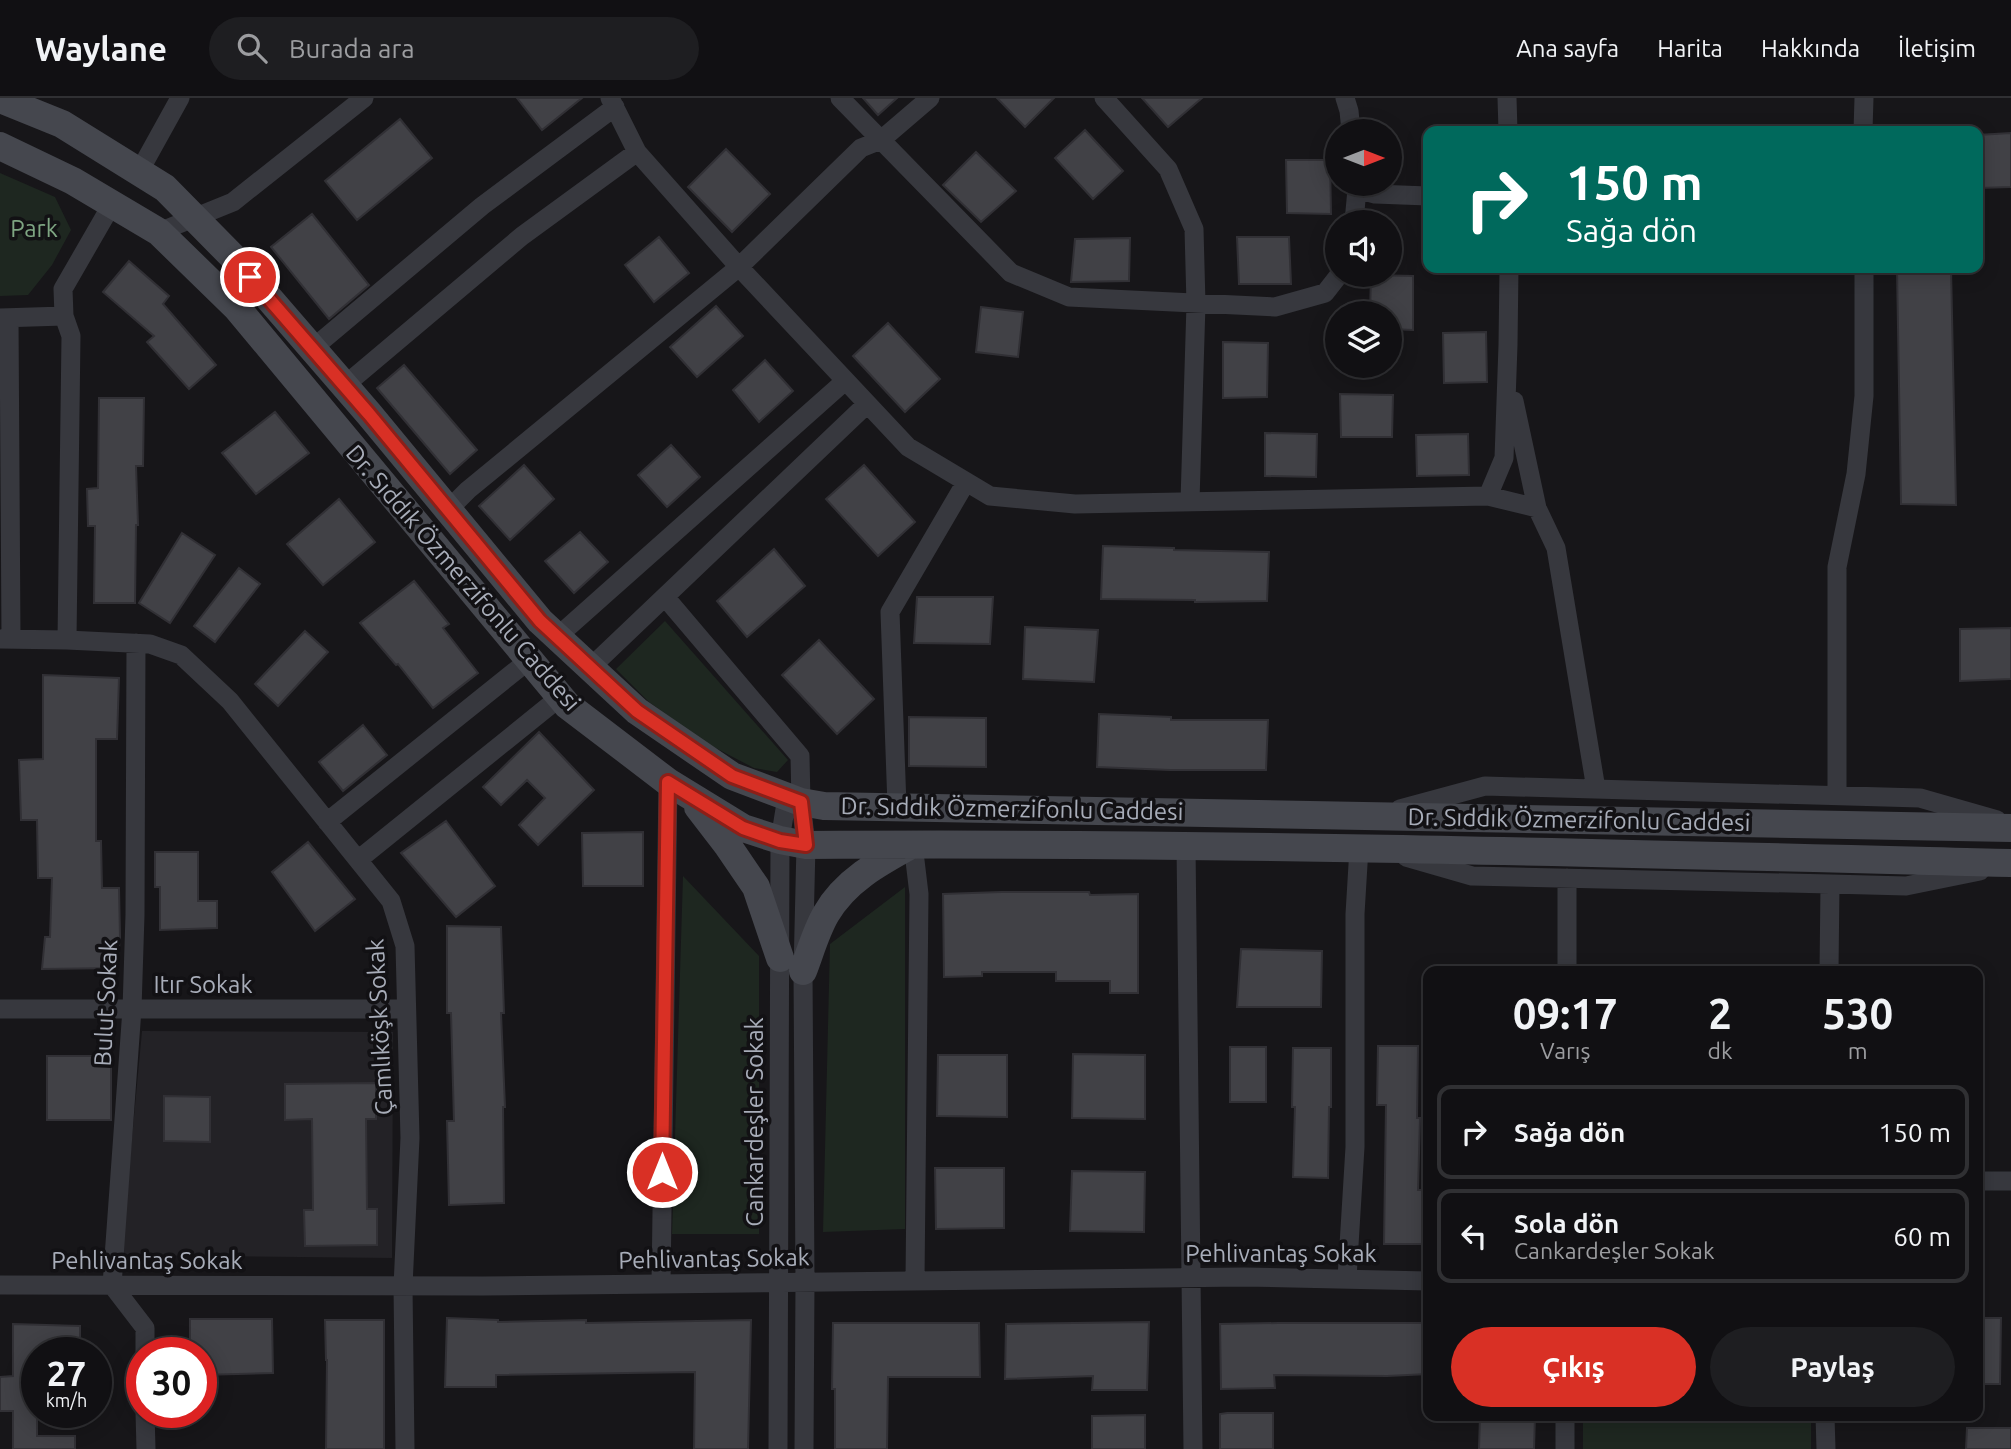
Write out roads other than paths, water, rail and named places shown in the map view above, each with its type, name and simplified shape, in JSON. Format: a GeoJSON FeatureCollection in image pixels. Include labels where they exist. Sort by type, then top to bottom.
{"type":"FeatureCollection","features":[{"type":"Feature","properties":{"kind":"main road","name":"Dr. Sıddık Özmerzifonlu Caddesi"},"geometry":{"type":"LineString","coordinates":[[0,99],[47,108],[62,124],[165,188],[235,259],[540,621],[637,711],[732,776],[794,799],[824,806],[2011,826]]}},
{"type":"Feature","properties":{"kind":"main road","name":"Dr. Sıddık Özmerzifonlu Caddesi"},"geometry":{"type":"LineString","coordinates":[[0,146],[73,181],[159,232],[237,308],[567,705],[678,788],[743,828],[793,843],[1368,848],[2011,864]]}},
{"type":"Feature","properties":{"kind":"main road"},"geometry":{"type":"LineString","coordinates":[[678,788],[728,846],[756,887],[792,964]]}},
{"type":"Feature","properties":{"kind":"main road"},"geometry":{"type":"LineString","coordinates":[[792,964],[847,886],[883,860],[913,844]]}},
{"type":"Feature","properties":{"kind":"street"},"geometry":{"type":"LineString","coordinates":[[139,172],[180,98]]}},
{"type":"Feature","properties":{"kind":"street"},"geometry":{"type":"LineString","coordinates":[[159,232],[233,202],[364,98]]}},
{"type":"Feature","properties":{"kind":"street"},"geometry":{"type":"LineString","coordinates":[[840,98],[1011,273],[1069,297],[1275,307],[1325,293],[1330,287]]}},
{"type":"Feature","properties":{"kind":"street"},"geometry":{"type":"LineString","coordinates":[[448,510],[468,490],[739,267],[861,148],[881,140],[930,98]]}},
{"type":"Feature","properties":{"kind":"street"},"geometry":{"type":"LineString","coordinates":[[1104,98],[1168,169],[1194,229],[1196,303],[1190,501]]}},
{"type":"Feature","properties":{"kind":"street"},"geometry":{"type":"LineString","coordinates":[[1345,98],[1350,119]]}},
{"type":"Feature","properties":{"kind":"street"},"geometry":{"type":"LineString","coordinates":[[1507,98],[1508,126]]}},
{"type":"Feature","properties":{"kind":"street"},"geometry":{"type":"LineString","coordinates":[[1863,126],[1864,98]]}},
{"type":"Feature","properties":{"kind":"street"},"geometry":{"type":"LineString","coordinates":[[312,349],[482,206],[612,103],[637,152],[739,267],[908,447],[989,496],[1075,504],[1488,496],[1537,509]]}},
{"type":"Feature","properties":{"kind":"street"},"geometry":{"type":"LineString","coordinates":[[344,386],[522,236],[637,152]]}},
{"type":"Feature","properties":{"kind":"street"},"geometry":{"type":"LineString","coordinates":[[1402,195],[1423,196]]}},
{"type":"Feature","properties":{"kind":"street"},"geometry":{"type":"LineString","coordinates":[[68,640],[71,336],[64,316],[63,289],[112,204]]}},
{"type":"Feature","properties":{"kind":"street"},"geometry":{"type":"LineString","coordinates":[[1488,496],[1504,458],[1508,273]]}},
{"type":"Feature","properties":{"kind":"street"},"geometry":{"type":"LineString","coordinates":[[1837,796],[1837,567],[1856,474],[1864,396],[1864,273]]}},
{"type":"Feature","properties":{"kind":"street"},"geometry":{"type":"LineString","coordinates":[[6,639],[5,318],[64,316]]}},
{"type":"Feature","properties":{"kind":"street"},"geometry":{"type":"LineString","coordinates":[[1508,345],[1516,410],[1537,509],[1556,548],[1596,789]]}},
{"type":"Feature","properties":{"kind":"street"},"geometry":{"type":"LineString","coordinates":[[557,637],[845,381]]}},
{"type":"Feature","properties":{"kind":"street"},"geometry":{"type":"LineString","coordinates":[[590,668],[867,404]]}},
{"type":"Feature","properties":{"kind":"street"},"geometry":{"type":"LineString","coordinates":[[897,806],[890,612],[966,482]]}},
{"type":"Feature","properties":{"kind":"street","name":"Cankardeşler Sokak"},"geometry":{"type":"LineString","coordinates":[[665,597],[800,756],[794,799],[792,964],[779,1282],[778,1449]]}},
{"type":"Feature","properties":{"kind":"street","name":"Çamlıköşk Sokak"},"geometry":{"type":"LineString","coordinates":[[6,639],[149,644],[181,655],[230,701],[391,901],[404,946],[407,1009],[410,1138],[403,1286],[405,1449]]}},
{"type":"Feature","properties":{"kind":"street","name":"Bulut Sokak"},"geometry":{"type":"LineString","coordinates":[[112,1285],[132,1009],[136,643]]}},
{"type":"Feature","properties":{"kind":"street"},"geometry":{"type":"LineString","coordinates":[[327,822],[529,660]]}},
{"type":"Feature","properties":{"kind":"street"},"geometry":{"type":"LineString","coordinates":[[358,860],[560,697]]}},
{"type":"Feature","properties":{"kind":"street"},"geometry":{"type":"LineString","coordinates":[[1376,816],[1485,786],[1920,798],[2011,826]]}},
{"type":"Feature","properties":{"kind":"street"},"geometry":{"type":"LineString","coordinates":[[661,1284],[678,788]]}},
{"type":"Feature","properties":{"kind":"street","name":"Cankardeşler Sokak"},"geometry":{"type":"LineString","coordinates":[[793,843],[792,964],[805,1282],[804,1449]]}},
{"type":"Feature","properties":{"kind":"street"},"geometry":{"type":"LineString","coordinates":[[913,844],[919,894],[915,1281]]}},
{"type":"Feature","properties":{"kind":"street"},"geometry":{"type":"LineString","coordinates":[[1186,845],[1193,1449]]}},
{"type":"Feature","properties":{"kind":"street"},"geometry":{"type":"LineString","coordinates":[[1347,1278],[1355,1147],[1355,914],[1368,848],[1472,876],[1906,886],[2011,864]]}},
{"type":"Feature","properties":{"kind":"street"},"geometry":{"type":"LineString","coordinates":[[1567,878],[1567,966]]}},
{"type":"Feature","properties":{"kind":"street"},"geometry":{"type":"LineString","coordinates":[[1829,966],[1830,884]]}},
{"type":"Feature","properties":{"kind":"street","name":"Itır Sokak"},"geometry":{"type":"LineString","coordinates":[[0,1009],[407,1009]]}},
{"type":"Feature","properties":{"kind":"street"},"geometry":{"type":"LineString","coordinates":[[1983,1181],[2011,1181]]}},
{"type":"Feature","properties":{"kind":"street","name":"Pehlivantaş Sokak"},"geometry":{"type":"LineString","coordinates":[[0,1285],[403,1286],[1191,1278],[1423,1281]]}},
{"type":"Feature","properties":{"kind":"street"},"geometry":{"type":"LineString","coordinates":[[112,1285],[145,1328],[145,1337]]}},
{"type":"Feature","properties":{"kind":"street"},"geometry":{"type":"LineString","coordinates":[[1565,1421],[1565,1449]]}},
{"type":"Feature","properties":{"kind":"street"},"geometry":{"type":"LineString","coordinates":[[1825,1421],[1826,1449]]}},
{"type":"Feature","properties":{"kind":"street"},"geometry":{"type":"LineString","coordinates":[[145,1428],[146,1449]]}},
{"type":"Feature","properties":{"kind":"park label","name":"Park"},"geometry":{"type":"Point","coordinates":[34,229]}}]}
